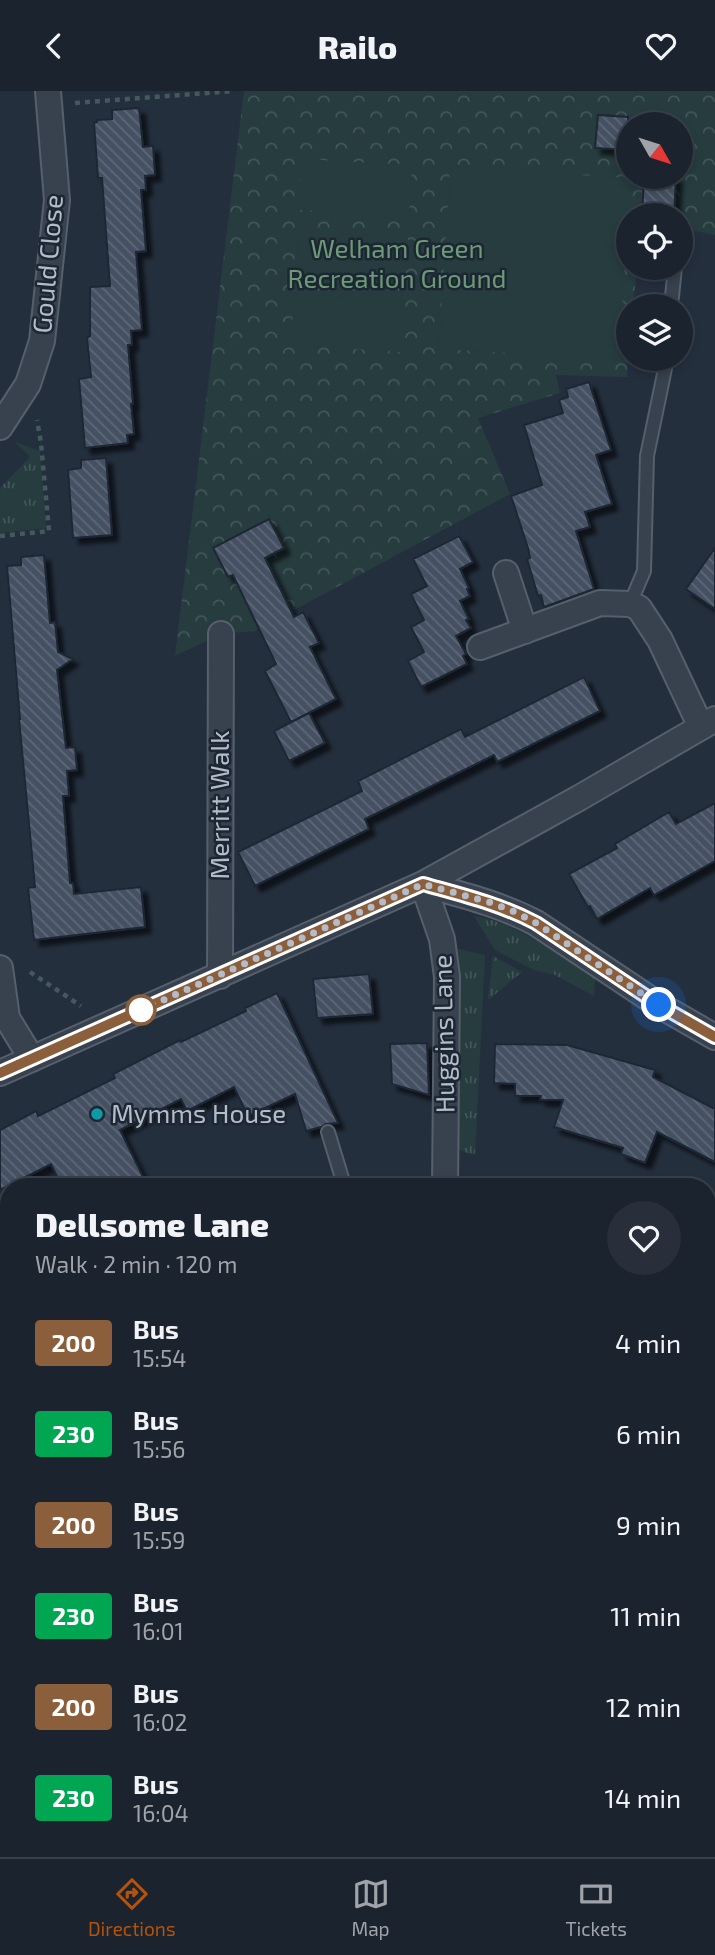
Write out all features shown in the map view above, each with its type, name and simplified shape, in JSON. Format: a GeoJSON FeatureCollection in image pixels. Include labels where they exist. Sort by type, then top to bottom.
{"type":"FeatureCollection","features":[{"type":"Feature","properties":{"kind":"street","name":"Gould Close"},"geometry":{"type":"LineString","coordinates":[[0,427],[28,384],[42,341],[57,200],[49,98]]}},
{"type":"Feature","properties":{"kind":"street"},"geometry":{"type":"LineString","coordinates":[[506,573],[525,631]]}},
{"type":"Feature","properties":{"kind":"street"},"geometry":{"type":"LineString","coordinates":[[0,1073],[423,884],[708,723],[660,640],[639,608],[630,604],[600,603],[480,647]]}},
{"type":"Feature","properties":{"kind":"street","name":"Merritt Walk"},"geometry":{"type":"LineString","coordinates":[[220,634],[220,976]]}},
{"type":"Feature","properties":{"kind":"street"},"geometry":{"type":"LineString","coordinates":[[423,884],[492,903],[525,918],[659,1005],[715,1037]]}},
{"type":"Feature","properties":{"kind":"street","name":"Huggins Lane"},"geometry":{"type":"LineString","coordinates":[[423,884],[442,939],[447,977],[445,1178]]}},
{"type":"Feature","properties":{"kind":"street"},"geometry":{"type":"LineString","coordinates":[[0,968],[7,1018],[32,1059]]}},
{"type":"Feature","properties":{"kind":"lane"},"geometry":{"type":"LineString","coordinates":[[630,604],[644,571],[647,456],[665,371]]}},
{"type":"Feature","properties":{"kind":"lane"},"geometry":{"type":"LineString","coordinates":[[328,1132],[342,1178]]}},
{"type":"Feature","properties":{"kind":"path"},"geometry":{"type":"LineString","coordinates":[[49,98],[233,91]]}},
{"type":"Feature","properties":{"kind":"path"},"geometry":{"type":"LineString","coordinates":[[0,536],[50,531],[37,415]]}},
{"type":"Feature","properties":{"kind":"path"},"geometry":{"type":"LineString","coordinates":[[25,969],[91,1012]]}},
{"type":"Feature","properties":{"kind":"green space","name":"Welham Green Recreation Ground"},"geometry":{"type":"Polygon","coordinates":[[[244,91],[715,91],[715,235],[693,230],[693,203],[616,203],[616,280],[636,280],[634,294],[616,294],[616,371],[627,371],[627,377],[556,375],[560,393],[478,418],[510,494],[255,631],[221,634],[175,656],[244,91]]]}},
{"type":"Feature","properties":{"kind":"green space"},"geometry":{"type":"Polygon","coordinates":[[[302,159],[412,165],[409,216],[299,210],[302,159]]]}},
{"type":"Feature","properties":{"kind":"green space"},"geometry":{"type":"Polygon","coordinates":[[[450,168],[616,177],[616,189],[629,189],[628,203],[616,203],[616,280],[624,280],[623,294],[616,294],[616,359],[439,349],[450,168]]]}},
{"type":"Feature","properties":{"kind":"green space"},"geometry":{"type":"Polygon","coordinates":[[[298,232],[408,238],[405,288],[294,282],[298,232]]]}},
{"type":"Feature","properties":{"kind":"green space"},"geometry":{"type":"Polygon","coordinates":[[[294,294],[404,301],[401,352],[291,345],[294,294]]]}},
{"type":"Feature","properties":{"kind":"green space"},"geometry":{"type":"Polygon","coordinates":[[[15,442],[40,451],[46,528],[0,533],[0,488],[30,457],[15,442]]]}},
{"type":"Feature","properties":{"kind":"green space"},"geometry":{"type":"Polygon","coordinates":[[[474,916],[522,932],[595,979],[594,996],[553,974],[536,971],[495,950],[474,916]]]}},
{"type":"Feature","properties":{"kind":"green space"},"geometry":{"type":"Polygon","coordinates":[[[454,948],[485,955],[475,1155],[459,1149],[453,1140],[460,985],[454,948]]]}},
{"type":"Feature","properties":{"kind":"green space"},"geometry":{"type":"Polygon","coordinates":[[[493,956],[522,972],[488,1000],[493,956]]]}},
{"type":"Feature","properties":{"kind":"building"},"geometry":{"type":"Polygon","coordinates":[[[139,108],[143,147],[153,146],[155,175],[145,176],[146,190],[141,190],[146,251],[136,252],[142,330],[131,331],[132,345],[128,345],[134,434],[127,435],[128,443],[85,448],[79,379],[91,377],[87,338],[90,336],[90,287],[110,286],[102,178],[98,178],[94,123],[97,120],[112,119],[112,110],[139,108]]]}},
{"type":"Feature","properties":{"kind":"building"},"geometry":{"type":"Polygon","coordinates":[[[598,115],[616,116],[616,149],[595,148],[598,115]]]}},
{"type":"Feature","properties":{"kind":"building"},"geometry":{"type":"Polygon","coordinates":[[[643,189],[675,189],[675,203],[643,203],[643,189]]]}},
{"type":"Feature","properties":{"kind":"building"},"geometry":{"type":"Polygon","coordinates":[[[589,382],[611,450],[596,455],[612,504],[585,512],[590,527],[576,531],[594,589],[544,607],[527,559],[530,558],[528,548],[511,496],[542,485],[524,425],[563,413],[559,400],[568,397],[566,389],[589,382]]]}},
{"type":"Feature","properties":{"kind":"building"},"geometry":{"type":"Polygon","coordinates":[[[106,458],[112,535],[73,538],[68,470],[81,468],[81,460],[106,458]]]}},
{"type":"Feature","properties":{"kind":"building"},"geometry":{"type":"Polygon","coordinates":[[[269,519],[284,548],[265,558],[294,617],[303,612],[319,643],[310,647],[336,699],[291,722],[265,671],[276,664],[233,575],[228,577],[213,548],[269,519]]]}},
{"type":"Feature","properties":{"kind":"building"},"geometry":{"type":"Polygon","coordinates":[[[459,536],[473,562],[460,569],[470,596],[460,601],[471,628],[456,636],[466,654],[463,656],[467,664],[421,687],[408,661],[424,652],[411,627],[424,620],[411,594],[427,586],[413,559],[459,536]]]}},
{"type":"Feature","properties":{"kind":"building"},"geometry":{"type":"Polygon","coordinates":[[[715,548],[715,609],[686,589],[715,548]]]}},
{"type":"Feature","properties":{"kind":"building"},"geometry":{"type":"Polygon","coordinates":[[[44,555],[50,623],[55,622],[58,652],[73,659],[57,670],[66,748],[75,747],[77,770],[67,771],[69,796],[63,796],[70,883],[73,883],[74,894],[141,887],[145,927],[34,940],[28,888],[35,887],[7,566],[21,565],[21,557],[44,555]]]}},
{"type":"Feature","properties":{"kind":"building"},"geometry":{"type":"Polygon","coordinates":[[[584,677],[600,711],[497,762],[494,755],[365,819],[369,829],[255,886],[238,852],[362,791],[358,781],[461,729],[465,737],[584,677]]]}},
{"type":"Feature","properties":{"kind":"building"},"geometry":{"type":"Polygon","coordinates":[[[309,713],[325,743],[289,761],[274,731],[309,713]]]}},
{"type":"Feature","properties":{"kind":"building"},"geometry":{"type":"Polygon","coordinates":[[[715,803],[715,861],[654,895],[650,888],[597,919],[569,874],[617,848],[615,844],[669,812],[676,824],[715,803]]]}},
{"type":"Feature","properties":{"kind":"building"},"geometry":{"type":"Polygon","coordinates":[[[369,974],[373,1014],[317,1018],[313,979],[369,974]]]}},
{"type":"Feature","properties":{"kind":"building"},"geometry":{"type":"Polygon","coordinates":[[[277,993],[338,1123],[306,1131],[295,1094],[248,1116],[234,1087],[187,1111],[181,1099],[120,1130],[144,1178],[58,1178],[51,1164],[24,1178],[0,1178],[0,1130],[36,1111],[38,1116],[115,1078],[113,1074],[246,1011],[245,1008],[277,993]]]}},
{"type":"Feature","properties":{"kind":"building"},"geometry":{"type":"Polygon","coordinates":[[[427,1043],[429,1095],[392,1084],[390,1044],[427,1043]]]}},
{"type":"Feature","properties":{"kind":"building"},"geometry":{"type":"Polygon","coordinates":[[[495,1044],[567,1045],[655,1070],[653,1077],[715,1109],[715,1162],[657,1132],[645,1163],[621,1154],[623,1148],[554,1127],[563,1100],[540,1100],[541,1096],[515,1096],[515,1084],[494,1083],[495,1044]]]}},
{"type":"Feature","properties":{"kind":"bus line","name":"200"},"geometry":{"type":"LineString","coordinates":[[0,1073],[423,884],[492,903],[536,923],[659,1005],[715,1037]]}},
{"type":"Feature","properties":{"kind":"place","name":"Mymms House"},"geometry":{"type":"Point","coordinates":[97,1114]}},
{"type":"Feature","properties":{"kind":"route"},"geometry":{"type":"LineString","coordinates":[[141,1010],[423,884],[515,912],[536,923],[659,1005]]}}]}
